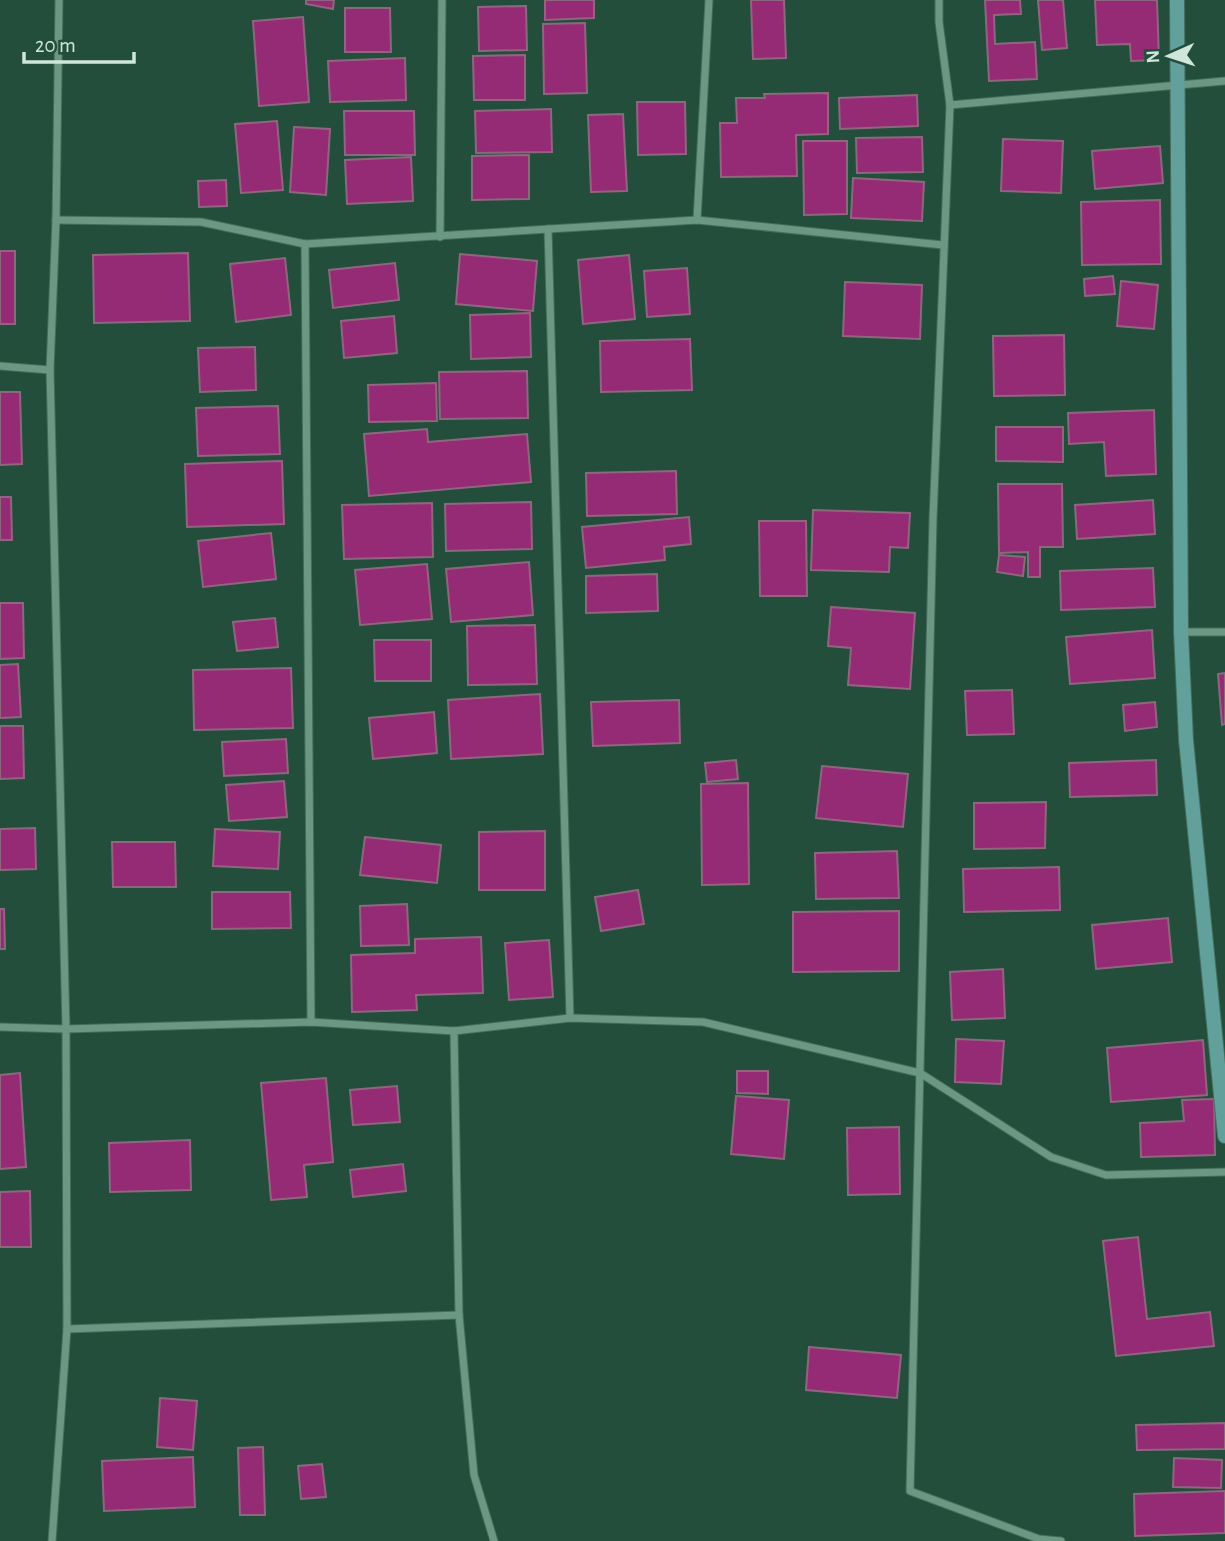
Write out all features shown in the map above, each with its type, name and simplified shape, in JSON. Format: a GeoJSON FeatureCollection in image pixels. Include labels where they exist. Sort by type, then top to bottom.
{"type":"FeatureCollection","features":[{"type":"Feature","properties":{"kind":"street"},"geometry":{"type":"LineString","coordinates":[[52,1541],[67,1329],[66,1029],[50,370],[56,220],[59,0]]}},
{"type":"Feature","properties":{"kind":"street"},"geometry":{"type":"LineString","coordinates":[[440,237],[442,0]]}},
{"type":"Feature","properties":{"kind":"street"},"geometry":{"type":"LineString","coordinates":[[697,220],[709,0]]}},
{"type":"Feature","properties":{"kind":"street"},"geometry":{"type":"LineString","coordinates":[[939,0],[939,22],[950,105],[934,505],[910,1491],[1040,1540],[1060,1541]]}},
{"type":"Feature","properties":{"kind":"street"},"geometry":{"type":"LineString","coordinates":[[1177,0],[1180,84],[1181,632],[1186,740],[1225,1136]]}},
{"type":"Feature","properties":{"kind":"street"},"geometry":{"type":"LineString","coordinates":[[950,105],[1225,81]]}},
{"type":"Feature","properties":{"kind":"street"},"geometry":{"type":"LineString","coordinates":[[56,220],[201,222],[305,244],[697,220],[943,245]]}},
{"type":"Feature","properties":{"kind":"street"},"geometry":{"type":"LineString","coordinates":[[548,229],[570,1018]]}},
{"type":"Feature","properties":{"kind":"street"},"geometry":{"type":"LineString","coordinates":[[305,244],[310,1022]]}},
{"type":"Feature","properties":{"kind":"street"},"geometry":{"type":"LineString","coordinates":[[0,366],[50,370]]}},
{"type":"Feature","properties":{"kind":"street"},"geometry":{"type":"LineString","coordinates":[[1181,632],[1225,632]]}},
{"type":"Feature","properties":{"kind":"street"},"geometry":{"type":"LineString","coordinates":[[0,1027],[66,1029],[310,1022],[454,1031],[570,1018],[703,1022],[920,1073],[1051,1157],[1105,1175],[1225,1172]]}},
{"type":"Feature","properties":{"kind":"street"},"geometry":{"type":"LineString","coordinates":[[454,1031],[459,1315],[474,1475],[494,1541]]}},
{"type":"Feature","properties":{"kind":"street"},"geometry":{"type":"LineString","coordinates":[[67,1329],[459,1315]]}},
{"type":"Feature","properties":{"kind":"building"},"geometry":{"type":"Polygon","coordinates":[[[306,0],[334,0],[333,9],[306,4],[306,0]]]}},
{"type":"Feature","properties":{"kind":"building"},"geometry":{"type":"Polygon","coordinates":[[[545,0],[594,0],[594,18],[545,20],[545,0]]]}},
{"type":"Feature","properties":{"kind":"building"},"geometry":{"type":"Polygon","coordinates":[[[751,0],[784,0],[786,58],[753,59],[751,0]]]}},
{"type":"Feature","properties":{"kind":"building"},"geometry":{"type":"Polygon","coordinates":[[[985,0],[1020,0],[1021,14],[994,15],[995,44],[1035,42],[1037,79],[989,81],[985,0]]]}},
{"type":"Feature","properties":{"kind":"building"},"geometry":{"type":"Polygon","coordinates":[[[1038,0],[1063,0],[1067,48],[1042,50],[1038,0]]]}},
{"type":"Feature","properties":{"kind":"building"},"geometry":{"type":"Polygon","coordinates":[[[1095,0],[1157,0],[1159,60],[1131,61],[1130,44],[1097,45],[1095,0]]]}},
{"type":"Feature","properties":{"kind":"building"},"geometry":{"type":"Polygon","coordinates":[[[526,6],[527,50],[479,51],[478,7],[526,6]]]}},
{"type":"Feature","properties":{"kind":"building"},"geometry":{"type":"Polygon","coordinates":[[[345,8],[390,8],[391,52],[345,52],[345,8]]]}},
{"type":"Feature","properties":{"kind":"building"},"geometry":{"type":"Polygon","coordinates":[[[303,17],[309,102],[259,106],[253,21],[303,17]]]}},
{"type":"Feature","properties":{"kind":"building"},"geometry":{"type":"Polygon","coordinates":[[[585,23],[587,93],[544,94],[543,24],[585,23]]]}},
{"type":"Feature","properties":{"kind":"building"},"geometry":{"type":"Polygon","coordinates":[[[525,55],[525,100],[474,100],[473,56],[525,55]]]}},
{"type":"Feature","properties":{"kind":"building"},"geometry":{"type":"Polygon","coordinates":[[[405,58],[406,100],[330,102],[328,61],[405,58]]]}},
{"type":"Feature","properties":{"kind":"building"},"geometry":{"type":"Polygon","coordinates":[[[828,93],[828,134],[796,135],[797,176],[721,177],[720,123],[737,123],[736,98],[765,98],[764,94],[828,93]]]}},
{"type":"Feature","properties":{"kind":"building"},"geometry":{"type":"Polygon","coordinates":[[[917,95],[918,126],[840,129],[839,98],[917,95]]]}},
{"type":"Feature","properties":{"kind":"building"},"geometry":{"type":"Polygon","coordinates":[[[637,102],[685,102],[686,154],[638,155],[637,102]]]}},
{"type":"Feature","properties":{"kind":"building"},"geometry":{"type":"Polygon","coordinates":[[[551,109],[552,152],[476,153],[475,111],[551,109]]]}},
{"type":"Feature","properties":{"kind":"building"},"geometry":{"type":"Polygon","coordinates":[[[344,111],[414,111],[415,155],[345,155],[344,111]]]}},
{"type":"Feature","properties":{"kind":"building"},"geometry":{"type":"Polygon","coordinates":[[[623,114],[627,191],[591,192],[588,115],[623,114]]]}},
{"type":"Feature","properties":{"kind":"building"},"geometry":{"type":"Polygon","coordinates":[[[277,121],[283,190],[241,193],[235,124],[277,121]]]}},
{"type":"Feature","properties":{"kind":"building"},"geometry":{"type":"Polygon","coordinates":[[[294,127],[330,129],[326,195],[290,192],[294,127]]]}},
{"type":"Feature","properties":{"kind":"building"},"geometry":{"type":"Polygon","coordinates":[[[922,137],[923,172],[857,173],[856,138],[922,137]]]}},
{"type":"Feature","properties":{"kind":"building"},"geometry":{"type":"Polygon","coordinates":[[[1003,139],[1063,141],[1061,193],[1001,191],[1003,139]]]}},
{"type":"Feature","properties":{"kind":"building"},"geometry":{"type":"Polygon","coordinates":[[[803,141],[847,141],[847,214],[804,215],[803,141]]]}},
{"type":"Feature","properties":{"kind":"building"},"geometry":{"type":"Polygon","coordinates":[[[1160,146],[1163,183],[1095,189],[1092,151],[1160,146]]]}},
{"type":"Feature","properties":{"kind":"building"},"geometry":{"type":"Polygon","coordinates":[[[529,155],[529,199],[472,200],[472,156],[529,155]]]}},
{"type":"Feature","properties":{"kind":"building"},"geometry":{"type":"Polygon","coordinates":[[[411,157],[413,201],[347,204],[345,160],[411,157]]]}},
{"type":"Feature","properties":{"kind":"building"},"geometry":{"type":"Polygon","coordinates":[[[853,178],[924,182],[922,221],[851,218],[853,178]]]}},
{"type":"Feature","properties":{"kind":"building"},"geometry":{"type":"Polygon","coordinates":[[[226,180],[227,206],[199,207],[198,181],[226,180]]]}},
{"type":"Feature","properties":{"kind":"building"},"geometry":{"type":"Polygon","coordinates":[[[1160,200],[1161,264],[1082,265],[1081,202],[1160,200]]]}},
{"type":"Feature","properties":{"kind":"building"},"geometry":{"type":"Polygon","coordinates":[[[0,251],[15,251],[15,324],[0,324],[0,251]]]}},
{"type":"Feature","properties":{"kind":"building"},"geometry":{"type":"Polygon","coordinates":[[[188,253],[190,321],[94,323],[93,255],[188,253]]]}},
{"type":"Feature","properties":{"kind":"building"},"geometry":{"type":"Polygon","coordinates":[[[460,254],[537,261],[533,311],[456,304],[460,254]]]}},
{"type":"Feature","properties":{"kind":"building"},"geometry":{"type":"Polygon","coordinates":[[[629,255],[635,319],[583,324],[578,260],[629,255]]]}},
{"type":"Feature","properties":{"kind":"building"},"geometry":{"type":"Polygon","coordinates":[[[285,258],[291,315],[236,322],[230,264],[285,258]]]}},
{"type":"Feature","properties":{"kind":"building"},"geometry":{"type":"Polygon","coordinates":[[[395,263],[399,300],[333,308],[329,270],[395,263]]]}},
{"type":"Feature","properties":{"kind":"building"},"geometry":{"type":"Polygon","coordinates":[[[687,268],[690,314],[647,317],[644,271],[687,268]]]}},
{"type":"Feature","properties":{"kind":"building"},"geometry":{"type":"Polygon","coordinates":[[[1113,276],[1115,294],[1085,296],[1084,279],[1113,276]]]}},
{"type":"Feature","properties":{"kind":"building"},"geometry":{"type":"Polygon","coordinates":[[[1121,281],[1158,285],[1154,329],[1117,326],[1121,281]]]}},
{"type":"Feature","properties":{"kind":"building"},"geometry":{"type":"Polygon","coordinates":[[[845,282],[922,285],[920,339],[843,336],[845,282]]]}},
{"type":"Feature","properties":{"kind":"building"},"geometry":{"type":"Polygon","coordinates":[[[530,313],[531,357],[471,359],[470,315],[530,313]]]}},
{"type":"Feature","properties":{"kind":"building"},"geometry":{"type":"Polygon","coordinates":[[[394,316],[397,353],[344,358],[341,321],[394,316]]]}},
{"type":"Feature","properties":{"kind":"building"},"geometry":{"type":"Polygon","coordinates":[[[1064,335],[1065,395],[994,396],[993,336],[1064,335]]]}},
{"type":"Feature","properties":{"kind":"building"},"geometry":{"type":"Polygon","coordinates":[[[690,339],[692,390],[601,392],[600,341],[690,339]]]}},
{"type":"Feature","properties":{"kind":"building"},"geometry":{"type":"Polygon","coordinates":[[[255,347],[256,390],[200,392],[198,348],[255,347]]]}},
{"type":"Feature","properties":{"kind":"building"},"geometry":{"type":"Polygon","coordinates":[[[527,371],[528,418],[440,419],[439,372],[527,371]]]}},
{"type":"Feature","properties":{"kind":"building"},"geometry":{"type":"Polygon","coordinates":[[[436,383],[437,421],[369,422],[368,385],[436,383]]]}},
{"type":"Feature","properties":{"kind":"building"},"geometry":{"type":"Polygon","coordinates":[[[0,392],[20,392],[22,464],[0,465],[0,392]]]}},
{"type":"Feature","properties":{"kind":"building"},"geometry":{"type":"Polygon","coordinates":[[[278,406],[280,454],[198,456],[196,408],[278,406]]]}},
{"type":"Feature","properties":{"kind":"building"},"geometry":{"type":"Polygon","coordinates":[[[1154,410],[1156,474],[1106,476],[1104,442],[1069,444],[1068,413],[1154,410]]]}},
{"type":"Feature","properties":{"kind":"building"},"geometry":{"type":"Polygon","coordinates":[[[996,427],[1063,427],[1063,462],[996,461],[996,427]]]}},
{"type":"Feature","properties":{"kind":"building"},"geometry":{"type":"Polygon","coordinates":[[[427,429],[428,442],[527,434],[531,482],[369,496],[364,434],[427,429]]]}},
{"type":"Feature","properties":{"kind":"building"},"geometry":{"type":"Polygon","coordinates":[[[282,461],[284,524],[187,527],[185,464],[282,461]]]}},
{"type":"Feature","properties":{"kind":"building"},"geometry":{"type":"Polygon","coordinates":[[[676,471],[677,514],[587,516],[586,473],[676,471]]]}},
{"type":"Feature","properties":{"kind":"building"},"geometry":{"type":"Polygon","coordinates":[[[998,484],[1062,484],[1063,547],[1040,547],[1040,577],[1028,577],[1028,552],[999,553],[998,484]]]}},
{"type":"Feature","properties":{"kind":"building"},"geometry":{"type":"Polygon","coordinates":[[[0,497],[11,497],[12,540],[0,540],[0,497]]]}},
{"type":"Feature","properties":{"kind":"building"},"geometry":{"type":"Polygon","coordinates":[[[1153,500],[1155,534],[1077,539],[1075,505],[1153,500]]]}},
{"type":"Feature","properties":{"kind":"building"},"geometry":{"type":"Polygon","coordinates":[[[531,502],[532,549],[446,551],[445,504],[531,502]]]}},
{"type":"Feature","properties":{"kind":"building"},"geometry":{"type":"Polygon","coordinates":[[[432,503],[433,557],[344,559],[342,505],[432,503]]]}},
{"type":"Feature","properties":{"kind":"building"},"geometry":{"type":"Polygon","coordinates":[[[813,510],[910,513],[908,548],[890,547],[889,572],[811,570],[813,510]]]}},
{"type":"Feature","properties":{"kind":"building"},"geometry":{"type":"Polygon","coordinates":[[[689,517],[691,544],[664,547],[665,560],[586,568],[582,527],[689,517]]]}},
{"type":"Feature","properties":{"kind":"building"},"geometry":{"type":"Polygon","coordinates":[[[759,521],[806,521],[807,596],[760,596],[759,521]]]}},
{"type":"Feature","properties":{"kind":"building"},"geometry":{"type":"Polygon","coordinates":[[[271,533],[276,579],[203,587],[198,541],[271,533]]]}},
{"type":"Feature","properties":{"kind":"building"},"geometry":{"type":"Polygon","coordinates":[[[999,555],[1025,557],[1023,576],[997,572],[999,555]]]}},
{"type":"Feature","properties":{"kind":"building"},"geometry":{"type":"Polygon","coordinates":[[[529,562],[533,615],[451,622],[446,569],[529,562]]]}},
{"type":"Feature","properties":{"kind":"building"},"geometry":{"type":"Polygon","coordinates":[[[427,564],[432,619],[360,625],[355,570],[427,564]]]}},
{"type":"Feature","properties":{"kind":"building"},"geometry":{"type":"Polygon","coordinates":[[[1153,568],[1155,607],[1061,610],[1060,571],[1153,568]]]}},
{"type":"Feature","properties":{"kind":"building"},"geometry":{"type":"Polygon","coordinates":[[[657,574],[658,611],[586,613],[586,576],[657,574]]]}},
{"type":"Feature","properties":{"kind":"building"},"geometry":{"type":"Polygon","coordinates":[[[0,603],[23,603],[24,658],[0,659],[0,603]]]}},
{"type":"Feature","properties":{"kind":"building"},"geometry":{"type":"Polygon","coordinates":[[[831,607],[915,613],[910,689],[848,685],[851,648],[828,646],[831,607]]]}},
{"type":"Feature","properties":{"kind":"building"},"geometry":{"type":"Polygon","coordinates":[[[275,618],[278,647],[237,651],[233,622],[275,618]]]}},
{"type":"Feature","properties":{"kind":"building"},"geometry":{"type":"Polygon","coordinates":[[[535,625],[537,684],[468,685],[467,626],[535,625]]]}},
{"type":"Feature","properties":{"kind":"building"},"geometry":{"type":"Polygon","coordinates":[[[1152,630],[1155,678],[1070,684],[1066,637],[1152,630]]]}},
{"type":"Feature","properties":{"kind":"building"},"geometry":{"type":"Polygon","coordinates":[[[374,640],[431,640],[431,681],[375,681],[374,640]]]}},
{"type":"Feature","properties":{"kind":"building"},"geometry":{"type":"Polygon","coordinates":[[[18,664],[21,717],[0,718],[0,665],[18,664]]]}},
{"type":"Feature","properties":{"kind":"building"},"geometry":{"type":"Polygon","coordinates":[[[291,668],[293,728],[194,730],[193,670],[291,668]]]}},
{"type":"Feature","properties":{"kind":"building"},"geometry":{"type":"Polygon","coordinates":[[[1225,673],[1225,724],[1222,725],[1218,674],[1225,673]]]}},
{"type":"Feature","properties":{"kind":"building"},"geometry":{"type":"Polygon","coordinates":[[[1012,690],[1014,734],[967,735],[965,691],[1012,690]]]}},
{"type":"Feature","properties":{"kind":"building"},"geometry":{"type":"Polygon","coordinates":[[[540,694],[543,754],[451,759],[448,700],[540,694]]]}},
{"type":"Feature","properties":{"kind":"building"},"geometry":{"type":"Polygon","coordinates":[[[679,700],[680,743],[593,746],[591,702],[679,700]]]}},
{"type":"Feature","properties":{"kind":"building"},"geometry":{"type":"Polygon","coordinates":[[[1155,702],[1157,727],[1125,731],[1123,705],[1155,702]]]}},
{"type":"Feature","properties":{"kind":"building"},"geometry":{"type":"Polygon","coordinates":[[[434,712],[437,753],[373,759],[369,718],[434,712]]]}},
{"type":"Feature","properties":{"kind":"building"},"geometry":{"type":"Polygon","coordinates":[[[0,726],[23,726],[24,778],[0,779],[0,726]]]}},
{"type":"Feature","properties":{"kind":"building"},"geometry":{"type":"Polygon","coordinates":[[[286,739],[288,773],[224,776],[222,742],[286,739]]]}},
{"type":"Feature","properties":{"kind":"building"},"geometry":{"type":"Polygon","coordinates":[[[736,760],[738,779],[707,782],[705,763],[736,760]]]}},
{"type":"Feature","properties":{"kind":"building"},"geometry":{"type":"Polygon","coordinates":[[[1156,760],[1157,795],[1070,797],[1069,763],[1156,760]]]}},
{"type":"Feature","properties":{"kind":"building"},"geometry":{"type":"Polygon","coordinates":[[[822,766],[908,774],[903,827],[816,818],[822,766]]]}},
{"type":"Feature","properties":{"kind":"building"},"geometry":{"type":"Polygon","coordinates":[[[284,781],[287,817],[229,821],[226,785],[284,781]]]}},
{"type":"Feature","properties":{"kind":"building"},"geometry":{"type":"Polygon","coordinates":[[[748,783],[749,884],[702,885],[701,784],[748,783]]]}},
{"type":"Feature","properties":{"kind":"building"},"geometry":{"type":"Polygon","coordinates":[[[1046,802],[1045,848],[974,849],[974,803],[1046,802]]]}},
{"type":"Feature","properties":{"kind":"building"},"geometry":{"type":"Polygon","coordinates":[[[35,828],[36,869],[0,870],[0,829],[35,828]]]}},
{"type":"Feature","properties":{"kind":"building"},"geometry":{"type":"Polygon","coordinates":[[[215,829],[280,832],[278,869],[213,866],[215,829]]]}},
{"type":"Feature","properties":{"kind":"building"},"geometry":{"type":"Polygon","coordinates":[[[545,831],[545,890],[479,890],[479,832],[545,831]]]}},
{"type":"Feature","properties":{"kind":"building"},"geometry":{"type":"Polygon","coordinates":[[[365,837],[441,845],[437,883],[360,875],[365,837]]]}},
{"type":"Feature","properties":{"kind":"building"},"geometry":{"type":"Polygon","coordinates":[[[112,842],[175,842],[176,887],[113,887],[112,842]]]}},
{"type":"Feature","properties":{"kind":"building"},"geometry":{"type":"Polygon","coordinates":[[[897,851],[899,898],[816,899],[815,853],[897,851]]]}},
{"type":"Feature","properties":{"kind":"building"},"geometry":{"type":"Polygon","coordinates":[[[1059,867],[1060,910],[964,912],[963,869],[1059,867]]]}},
{"type":"Feature","properties":{"kind":"building"},"geometry":{"type":"Polygon","coordinates":[[[638,890],[644,924],[601,931],[595,897],[638,890]]]}},
{"type":"Feature","properties":{"kind":"building"},"geometry":{"type":"Polygon","coordinates":[[[212,892],[290,892],[291,928],[212,929],[212,892]]]}},
{"type":"Feature","properties":{"kind":"building"},"geometry":{"type":"Polygon","coordinates":[[[407,904],[409,945],[361,946],[360,906],[407,904]]]}},
{"type":"Feature","properties":{"kind":"building"},"geometry":{"type":"Polygon","coordinates":[[[0,909],[4,909],[5,949],[0,949],[0,909]]]}},
{"type":"Feature","properties":{"kind":"building"},"geometry":{"type":"Polygon","coordinates":[[[899,911],[899,971],[793,972],[793,912],[899,911]]]}},
{"type":"Feature","properties":{"kind":"building"},"geometry":{"type":"Polygon","coordinates":[[[1168,918],[1172,962],[1096,969],[1092,925],[1168,918]]]}},
{"type":"Feature","properties":{"kind":"building"},"geometry":{"type":"Polygon","coordinates":[[[481,937],[483,993],[416,995],[417,1010],[352,1012],[351,955],[415,953],[415,939],[481,937]]]}},
{"type":"Feature","properties":{"kind":"building"},"geometry":{"type":"Polygon","coordinates":[[[549,940],[553,997],[509,1000],[505,943],[549,940]]]}},
{"type":"Feature","properties":{"kind":"building"},"geometry":{"type":"Polygon","coordinates":[[[1003,969],[1005,1018],[952,1020],[950,972],[1003,969]]]}},
{"type":"Feature","properties":{"kind":"building"},"geometry":{"type":"Polygon","coordinates":[[[956,1039],[1004,1041],[1001,1084],[955,1082],[956,1039]]]}},
{"type":"Feature","properties":{"kind":"building"},"geometry":{"type":"Polygon","coordinates":[[[1203,1040],[1207,1095],[1111,1102],[1107,1048],[1203,1040]]]}},
{"type":"Feature","properties":{"kind":"building"},"geometry":{"type":"Polygon","coordinates":[[[737,1071],[768,1071],[768,1094],[737,1093],[737,1071]]]}},
{"type":"Feature","properties":{"kind":"building"},"geometry":{"type":"Polygon","coordinates":[[[20,1073],[26,1167],[0,1169],[0,1075],[20,1073]]]}},
{"type":"Feature","properties":{"kind":"building"},"geometry":{"type":"Polygon","coordinates":[[[326,1078],[333,1162],[304,1165],[307,1197],[271,1200],[261,1083],[326,1078]]]}},
{"type":"Feature","properties":{"kind":"building"},"geometry":{"type":"Polygon","coordinates":[[[397,1086],[400,1122],[353,1125],[350,1090],[397,1086]]]}},
{"type":"Feature","properties":{"kind":"building"},"geometry":{"type":"Polygon","coordinates":[[[736,1096],[789,1100],[784,1159],[731,1154],[736,1096]]]}},
{"type":"Feature","properties":{"kind":"building"},"geometry":{"type":"Polygon","coordinates":[[[1214,1099],[1215,1155],[1141,1157],[1140,1123],[1184,1121],[1182,1100],[1214,1099]]]}},
{"type":"Feature","properties":{"kind":"building"},"geometry":{"type":"Polygon","coordinates":[[[899,1127],[900,1194],[848,1195],[847,1128],[899,1127]]]}},
{"type":"Feature","properties":{"kind":"building"},"geometry":{"type":"Polygon","coordinates":[[[190,1140],[191,1190],[110,1192],[109,1143],[190,1140]]]}},
{"type":"Feature","properties":{"kind":"building"},"geometry":{"type":"Polygon","coordinates":[[[403,1164],[406,1191],[353,1197],[350,1170],[403,1164]]]}},
{"type":"Feature","properties":{"kind":"building"},"geometry":{"type":"Polygon","coordinates":[[[30,1191],[31,1247],[0,1247],[0,1192],[30,1191]]]}},
{"type":"Feature","properties":{"kind":"building"},"geometry":{"type":"Polygon","coordinates":[[[1138,1237],[1147,1319],[1210,1312],[1214,1346],[1116,1356],[1103,1241],[1138,1237]]]}},
{"type":"Feature","properties":{"kind":"building"},"geometry":{"type":"Polygon","coordinates":[[[809,1347],[901,1355],[897,1398],[806,1390],[809,1347]]]}},
{"type":"Feature","properties":{"kind":"building"},"geometry":{"type":"Polygon","coordinates":[[[160,1398],[197,1401],[193,1450],[157,1447],[160,1398]]]}},
{"type":"Feature","properties":{"kind":"building"},"geometry":{"type":"Polygon","coordinates":[[[1225,1423],[1225,1449],[1137,1450],[1136,1425],[1225,1423]]]}},
{"type":"Feature","properties":{"kind":"building"},"geometry":{"type":"Polygon","coordinates":[[[263,1447],[265,1515],[240,1515],[238,1448],[263,1447]]]}},
{"type":"Feature","properties":{"kind":"building"},"geometry":{"type":"Polygon","coordinates":[[[193,1457],[195,1507],[104,1511],[102,1461],[193,1457]]]}},
{"type":"Feature","properties":{"kind":"building"},"geometry":{"type":"Polygon","coordinates":[[[1174,1458],[1222,1460],[1221,1488],[1173,1487],[1174,1458]]]}},
{"type":"Feature","properties":{"kind":"building"},"geometry":{"type":"Polygon","coordinates":[[[322,1464],[326,1497],[301,1499],[298,1466],[322,1464]]]}},
{"type":"Feature","properties":{"kind":"building"},"geometry":{"type":"Polygon","coordinates":[[[1225,1491],[1225,1533],[1135,1536],[1134,1494],[1225,1491]]]}}]}
